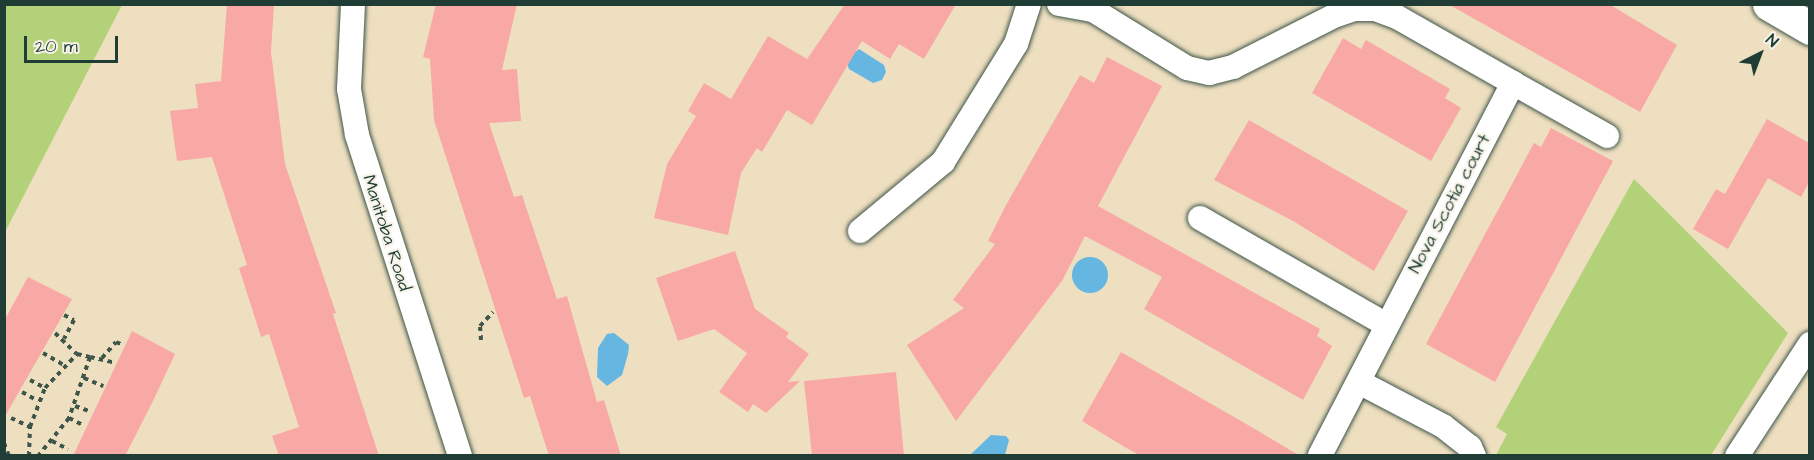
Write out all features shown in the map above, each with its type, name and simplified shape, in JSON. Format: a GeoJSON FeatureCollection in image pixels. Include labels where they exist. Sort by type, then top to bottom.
{"type":"FeatureCollection","features":[{"type":"Feature","properties":{"kind":"main road"},"geometry":{"type":"LineString","coordinates":[[1769,4],[1809,28]]}},
{"type":"Feature","properties":{"kind":"street","name":"Manitoba Road"},"geometry":{"type":"LineString","coordinates":[[353,4],[349,89],[357,135],[460,456]]}},
{"type":"Feature","properties":{"kind":"street"},"geometry":{"type":"LineString","coordinates":[[860,231],[943,162],[1016,44],[1029,4]]}},
{"type":"Feature","properties":{"kind":"street"},"geometry":{"type":"LineString","coordinates":[[1059,4],[1093,10],[1198,72],[1233,67],[1344,13],[1375,9],[1397,17],[1607,136]]}},
{"type":"Feature","properties":{"kind":"street","name":"Nova Scotia court"},"geometry":{"type":"LineString","coordinates":[[1320,456],[1513,83]]}},
{"type":"Feature","properties":{"kind":"street"},"geometry":{"type":"LineString","coordinates":[[1200,218],[1387,325]]}},
{"type":"Feature","properties":{"kind":"street"},"geometry":{"type":"LineString","coordinates":[[1737,456],[1809,344]]}},
{"type":"Feature","properties":{"kind":"street"},"geometry":{"type":"LineString","coordinates":[[1359,382],[1443,426],[1470,447],[1474,456]]}},
{"type":"Feature","properties":{"kind":"path"},"geometry":{"type":"LineString","coordinates":[[481,340],[480,326],[492,312]]}},
{"type":"Feature","properties":{"kind":"path"},"geometry":{"type":"LineString","coordinates":[[64,315],[74,320],[64,339]]}},
{"type":"Feature","properties":{"kind":"path"},"geometry":{"type":"LineString","coordinates":[[55,333],[64,339],[77,354],[112,362]]}},
{"type":"Feature","properties":{"kind":"path"},"geometry":{"type":"LineString","coordinates":[[102,358],[116,342],[123,345]]}},
{"type":"Feature","properties":{"kind":"path"},"geometry":{"type":"LineString","coordinates":[[43,353],[64,365]]}},
{"type":"Feature","properties":{"kind":"path"},"geometry":{"type":"LineString","coordinates":[[29,456],[30,427],[38,400],[64,365],[77,354]]}},
{"type":"Feature","properties":{"kind":"path"},"geometry":{"type":"LineString","coordinates":[[38,456],[69,418],[90,357]]}},
{"type":"Feature","properties":{"kind":"path"},"geometry":{"type":"LineString","coordinates":[[84,378],[103,386]]}},
{"type":"Feature","properties":{"kind":"path"},"geometry":{"type":"LineString","coordinates":[[30,380],[45,388]]}},
{"type":"Feature","properties":{"kind":"path"},"geometry":{"type":"LineString","coordinates":[[22,392],[38,400]]}},
{"type":"Feature","properties":{"kind":"path"},"geometry":{"type":"LineString","coordinates":[[75,405],[89,411]]}},
{"type":"Feature","properties":{"kind":"path"},"geometry":{"type":"LineString","coordinates":[[11,418],[30,427]]}},
{"type":"Feature","properties":{"kind":"path"},"geometry":{"type":"LineString","coordinates":[[69,418],[83,425]]}},
{"type":"Feature","properties":{"kind":"path"},"geometry":{"type":"LineString","coordinates":[[52,441],[68,449]]}},
{"type":"Feature","properties":{"kind":"path"},"geometry":{"type":"LineString","coordinates":[[4,443],[9,456]]}},
{"type":"Feature","properties":{"kind":"green space"},"geometry":{"type":"Polygon","coordinates":[[[4,5],[122,5],[5,232],[4,5]]]}},
{"type":"Feature","properties":{"kind":"green space"},"geometry":{"type":"Polygon","coordinates":[[[1634,179],[1788,333],[1711,455],[1496,455],[1507,434],[1496,427],[1634,179]]]}},
{"type":"Feature","properties":{"kind":"water"},"geometry":{"type":"Polygon","coordinates":[[[859,49],[884,65],[886,72],[882,80],[873,83],[849,69],[846,60],[859,49]]]}},
{"type":"Feature","properties":{"kind":"water"},"geometry":{"type":"Polygon","coordinates":[[[1090,257],[1102,263],[1108,275],[1102,287],[1090,293],[1078,287],[1072,275],[1078,263],[1090,257]]]}},
{"type":"Feature","properties":{"kind":"water"},"geometry":{"type":"Polygon","coordinates":[[[614,333],[629,345],[628,354],[622,375],[607,386],[597,377],[598,348],[607,334],[614,333]]]}},
{"type":"Feature","properties":{"kind":"water"},"geometry":{"type":"Polygon","coordinates":[[[991,435],[1006,436],[1009,440],[1005,455],[970,455],[991,435]]]}},
{"type":"Feature","properties":{"kind":"building"},"geometry":{"type":"Polygon","coordinates":[[[227,4],[274,4],[271,52],[285,164],[336,313],[333,314],[379,456],[279,456],[272,436],[299,427],[269,334],[261,337],[239,268],[247,265],[212,157],[177,161],[170,111],[198,108],[195,84],[221,81],[227,4]]]}},
{"type":"Feature","properties":{"kind":"building"},"geometry":{"type":"Polygon","coordinates":[[[436,4],[517,4],[502,70],[517,69],[521,121],[489,123],[514,197],[522,195],[557,299],[567,296],[597,402],[604,400],[621,456],[549,456],[530,396],[524,398],[434,120],[430,59],[423,57],[436,4]]]}},
{"type":"Feature","properties":{"kind":"building"},"geometry":{"type":"Polygon","coordinates":[[[845,4],[956,4],[924,59],[899,44],[890,59],[862,41],[812,125],[787,110],[762,152],[757,148],[741,173],[728,235],[654,218],[667,164],[696,116],[688,111],[704,83],[731,99],[768,36],[807,59],[845,4]]]}},
{"type":"Feature","properties":{"kind":"building"},"geometry":{"type":"Polygon","coordinates":[[[1448,4],[1609,4],[1677,45],[1640,112],[1448,4]]]}},
{"type":"Feature","properties":{"kind":"building"},"geometry":{"type":"Polygon","coordinates":[[[1343,38],[1361,49],[1366,40],[1450,89],[1445,98],[1461,108],[1431,161],[1312,93],[1343,38]]]}},
{"type":"Feature","properties":{"kind":"building"},"geometry":{"type":"Polygon","coordinates":[[[1107,57],[1162,86],[1098,206],[1320,329],[1317,336],[1332,346],[1303,400],[1144,309],[1162,277],[1085,236],[1062,281],[956,421],[907,345],[964,308],[953,300],[995,244],[988,241],[1005,207],[1080,75],[1094,83],[1107,57]]]}},
{"type":"Feature","properties":{"kind":"building"},"geometry":{"type":"Polygon","coordinates":[[[1767,119],[1809,143],[1809,182],[1801,197],[1768,178],[1728,249],[1693,229],[1716,189],[1725,194],[1767,119]]]}},
{"type":"Feature","properties":{"kind":"building"},"geometry":{"type":"Polygon","coordinates":[[[1249,120],[1408,211],[1374,271],[1293,221],[1214,180],[1249,120]]]}},
{"type":"Feature","properties":{"kind":"building"},"geometry":{"type":"Polygon","coordinates":[[[1551,128],[1613,161],[1495,382],[1426,344],[1534,143],[1541,147],[1551,128]]]}},
{"type":"Feature","properties":{"kind":"building"},"geometry":{"type":"Polygon","coordinates":[[[735,251],[755,309],[789,333],[786,337],[809,354],[788,382],[800,381],[766,413],[753,404],[748,412],[719,392],[747,353],[714,329],[678,341],[656,278],[735,251]]]}},
{"type":"Feature","properties":{"kind":"building"},"geometry":{"type":"Polygon","coordinates":[[[28,277],[72,299],[4,418],[4,321],[28,277]]]}},
{"type":"Feature","properties":{"kind":"building"},"geometry":{"type":"Polygon","coordinates":[[[132,331],[175,354],[152,403],[125,456],[73,456],[132,331]]]}},
{"type":"Feature","properties":{"kind":"building"},"geometry":{"type":"Polygon","coordinates":[[[1121,352],[1300,456],[1139,455],[1123,446],[1082,421],[1121,352]]]}},
{"type":"Feature","properties":{"kind":"building"},"geometry":{"type":"Polygon","coordinates":[[[896,372],[904,456],[812,456],[804,381],[896,372]]]}}]}
